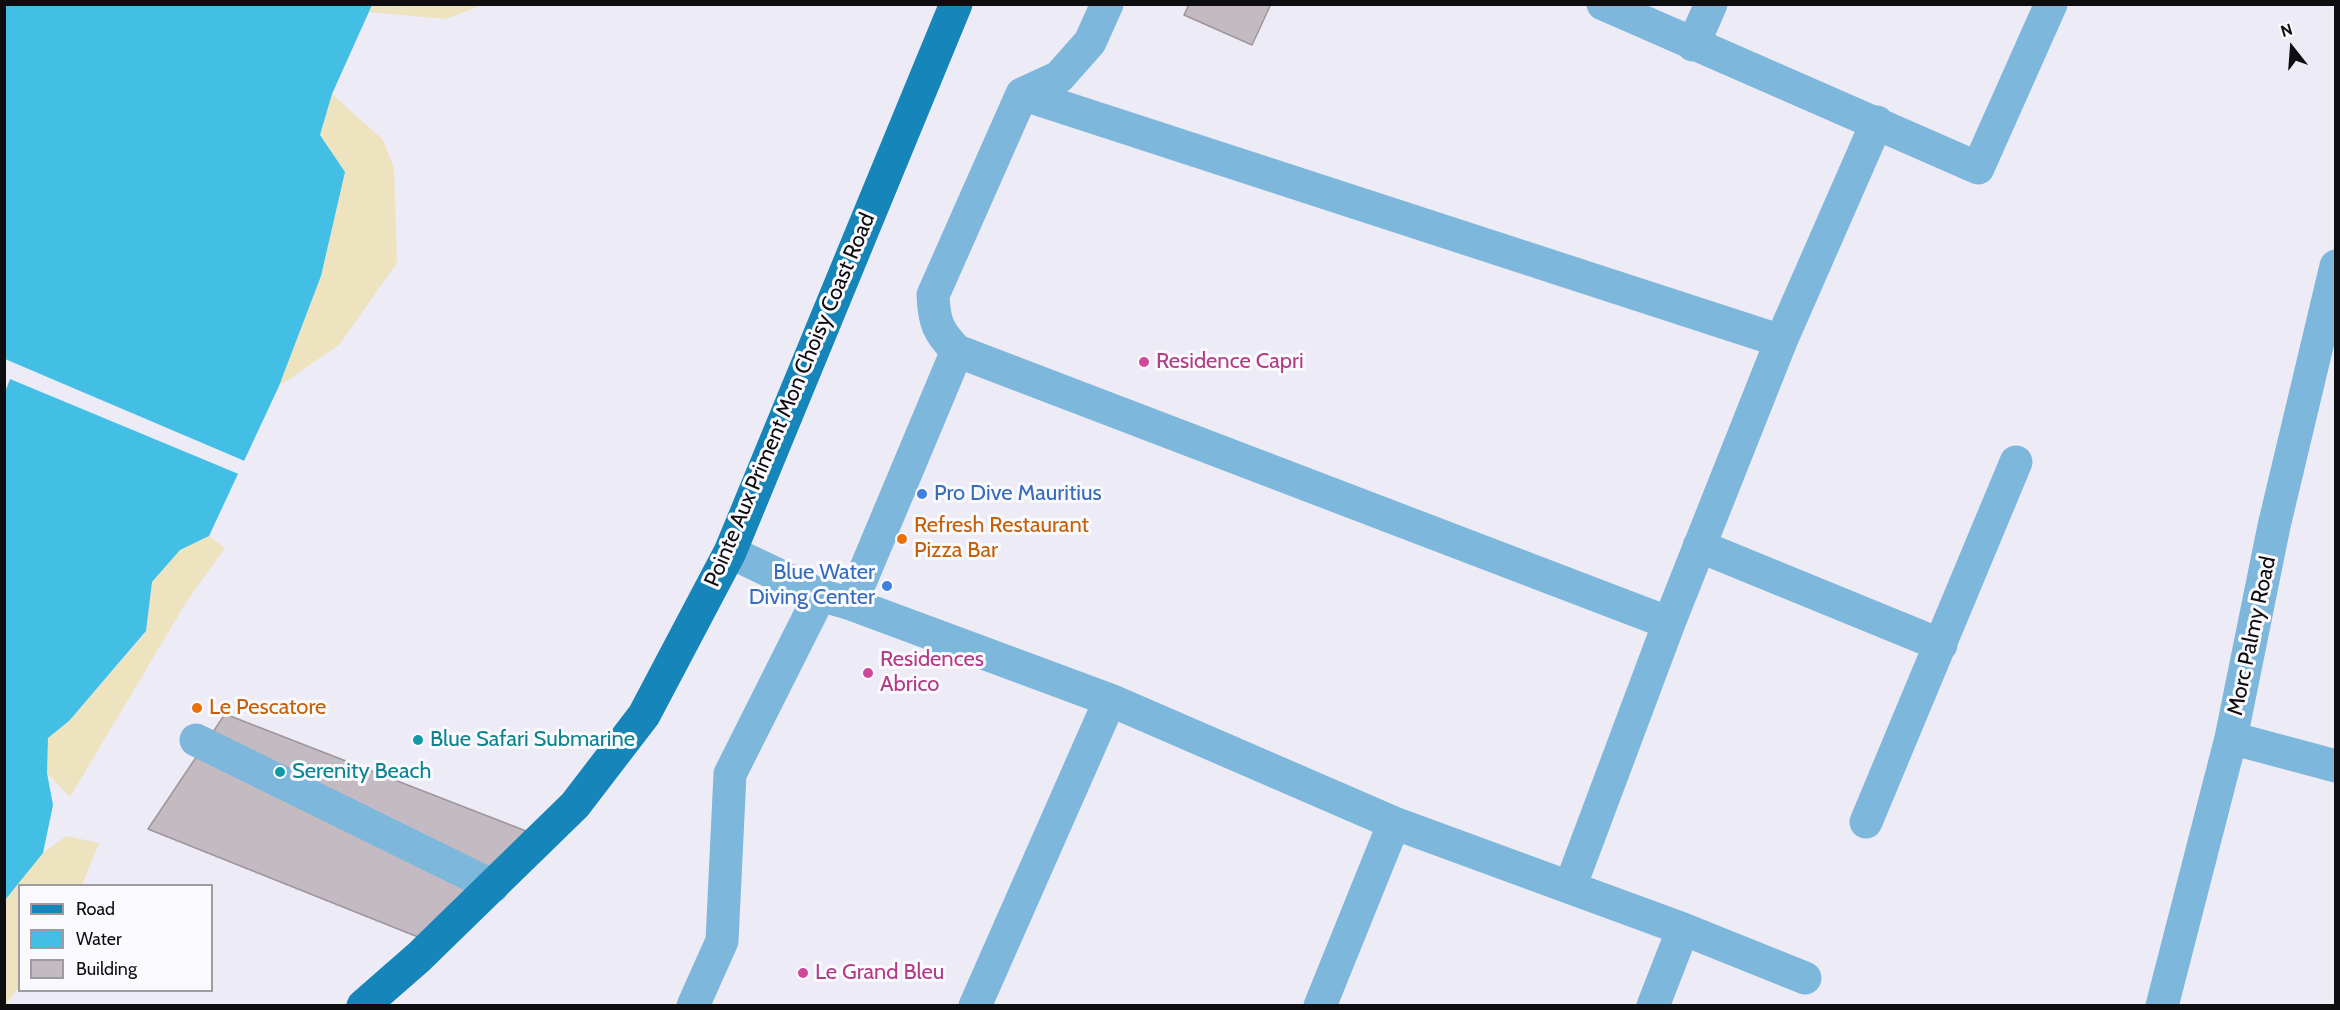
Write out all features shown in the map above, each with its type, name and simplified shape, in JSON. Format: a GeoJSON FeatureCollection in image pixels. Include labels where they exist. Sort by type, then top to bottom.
{"type":"FeatureCollection","features":[{"type":"Feature","properties":{"kind":"main road","name":"Pointe Aux Priment Mon Choisy Coast Road"},"geometry":{"type":"LineString","coordinates":[[363,1005],[419,957],[574,805],[644,715],[730,552],[956,4]]}},
{"type":"Feature","properties":{"kind":"street"},"geometry":{"type":"LineString","coordinates":[[1107,4],[1090,42],[1059,77],[1023,94],[933,295],[934,318],[944,338],[957,351],[1669,623]]}},
{"type":"Feature","properties":{"kind":"street"},"geometry":{"type":"LineString","coordinates":[[1603,4],[1978,168],[2051,4]]}},
{"type":"Feature","properties":{"kind":"street"},"geometry":{"type":"LineString","coordinates":[[1693,45],[1711,4]]}},
{"type":"Feature","properties":{"kind":"street"},"geometry":{"type":"LineString","coordinates":[[1023,94],[1780,341]]}},
{"type":"Feature","properties":{"kind":"street"},"geometry":{"type":"LineString","coordinates":[[1570,888],[1669,623],[1780,341],[1877,122]]}},
{"type":"Feature","properties":{"kind":"street","name":"Morc Palmy Road"},"geometry":{"type":"LineString","coordinates":[[2162,1005],[2231,738],[2274,526],[2336,266]]}},
{"type":"Feature","properties":{"kind":"street"},"geometry":{"type":"LineString","coordinates":[[851,604],[957,351]]}},
{"type":"Feature","properties":{"kind":"street"},"geometry":{"type":"LineString","coordinates":[[1866,822],[2016,462]]}},
{"type":"Feature","properties":{"kind":"street"},"geometry":{"type":"LineString","coordinates":[[1699,546],[1941,645]]}},
{"type":"Feature","properties":{"kind":"street"},"geometry":{"type":"LineString","coordinates":[[730,552],[820,595],[851,604],[1110,700],[1394,823],[1683,929],[1805,978]]}},
{"type":"Feature","properties":{"kind":"street"},"geometry":{"type":"LineString","coordinates":[[693,1005],[722,941],[730,774],[820,595]]}},
{"type":"Feature","properties":{"kind":"street"},"geometry":{"type":"LineString","coordinates":[[975,1005],[1110,700]]}},
{"type":"Feature","properties":{"kind":"street"},"geometry":{"type":"LineString","coordinates":[[2231,738],[2336,766]]}},
{"type":"Feature","properties":{"kind":"street"},"geometry":{"type":"LineString","coordinates":[[196,740],[493,886]]}},
{"type":"Feature","properties":{"kind":"street"},"geometry":{"type":"LineString","coordinates":[[1320,1005],[1394,823]]}},
{"type":"Feature","properties":{"kind":"street"},"geometry":{"type":"LineString","coordinates":[[1653,1005],[1683,929]]}},
{"type":"Feature","properties":{"kind":"sand"},"geometry":{"type":"Polygon","coordinates":[[[372,4],[483,5],[445,19],[369,12],[372,4]]]}},
{"type":"Feature","properties":{"kind":"sand"},"geometry":{"type":"Polygon","coordinates":[[[332,94],[383,140],[394,168],[397,263],[339,345],[279,386],[321,276],[345,172],[320,135],[332,94]]]}},
{"type":"Feature","properties":{"kind":"sand"},"geometry":{"type":"Polygon","coordinates":[[[209,536],[225,548],[187,601],[70,797],[47,773],[48,738],[69,721],[146,632],[152,582],[180,550],[209,536]]]}},
{"type":"Feature","properties":{"kind":"sand"},"geometry":{"type":"Polygon","coordinates":[[[66,836],[99,843],[82,884],[18,884],[18,988],[5,1005],[5,900],[43,853],[66,836]]]}},
{"type":"Feature","properties":{"kind":"water"},"geometry":{"type":"Polygon","coordinates":[[[5,5],[372,5],[332,94],[320,135],[345,172],[321,276],[279,386],[209,536],[180,550],[152,582],[146,631],[69,721],[48,738],[47,773],[53,805],[43,853],[5,900],[5,5]]]}},
{"type":"Feature","properties":{"kind":"pier"},"geometry":{"type":"Polygon","coordinates":[[[5,359],[247,462],[241,475],[10,379],[5,392],[5,359]]]}},
{"type":"Feature","properties":{"kind":"building"},"geometry":{"type":"Polygon","coordinates":[[[1189,4],[1271,4],[1252,45],[1184,15],[1189,4]]]}},
{"type":"Feature","properties":{"kind":"building","name":"Serenity Beach"},"geometry":{"type":"Polygon","coordinates":[[[225,714],[526,831],[423,939],[148,829],[225,714]]]}},
{"type":"Feature","properties":{"kind":"place","name":"Residence Capri"},"geometry":{"type":"Point","coordinates":[1144,362]}},
{"type":"Feature","properties":{"kind":"place","name":"Pro Dive Mauritius"},"geometry":{"type":"Point","coordinates":[922,494]}},
{"type":"Feature","properties":{"kind":"place","name":"Refresh Restaurant Pizza Bar"},"geometry":{"type":"Point","coordinates":[902,539]}},
{"type":"Feature","properties":{"kind":"place","name":"Blue Water Diving Center"},"geometry":{"type":"Point","coordinates":[887,586]}},
{"type":"Feature","properties":{"kind":"place","name":"Residences Abrico"},"geometry":{"type":"Point","coordinates":[868,673]}},
{"type":"Feature","properties":{"kind":"place","name":"Le Pescatore"},"geometry":{"type":"Point","coordinates":[197,708]}},
{"type":"Feature","properties":{"kind":"place","name":"Blue Safari Submarine"},"geometry":{"type":"Point","coordinates":[418,740]}},
{"type":"Feature","properties":{"kind":"place","name":"Serenity Beach"},"geometry":{"type":"Point","coordinates":[280,772]}},
{"type":"Feature","properties":{"kind":"place","name":"Le Grand Bleu"},"geometry":{"type":"Point","coordinates":[803,973]}}]}
